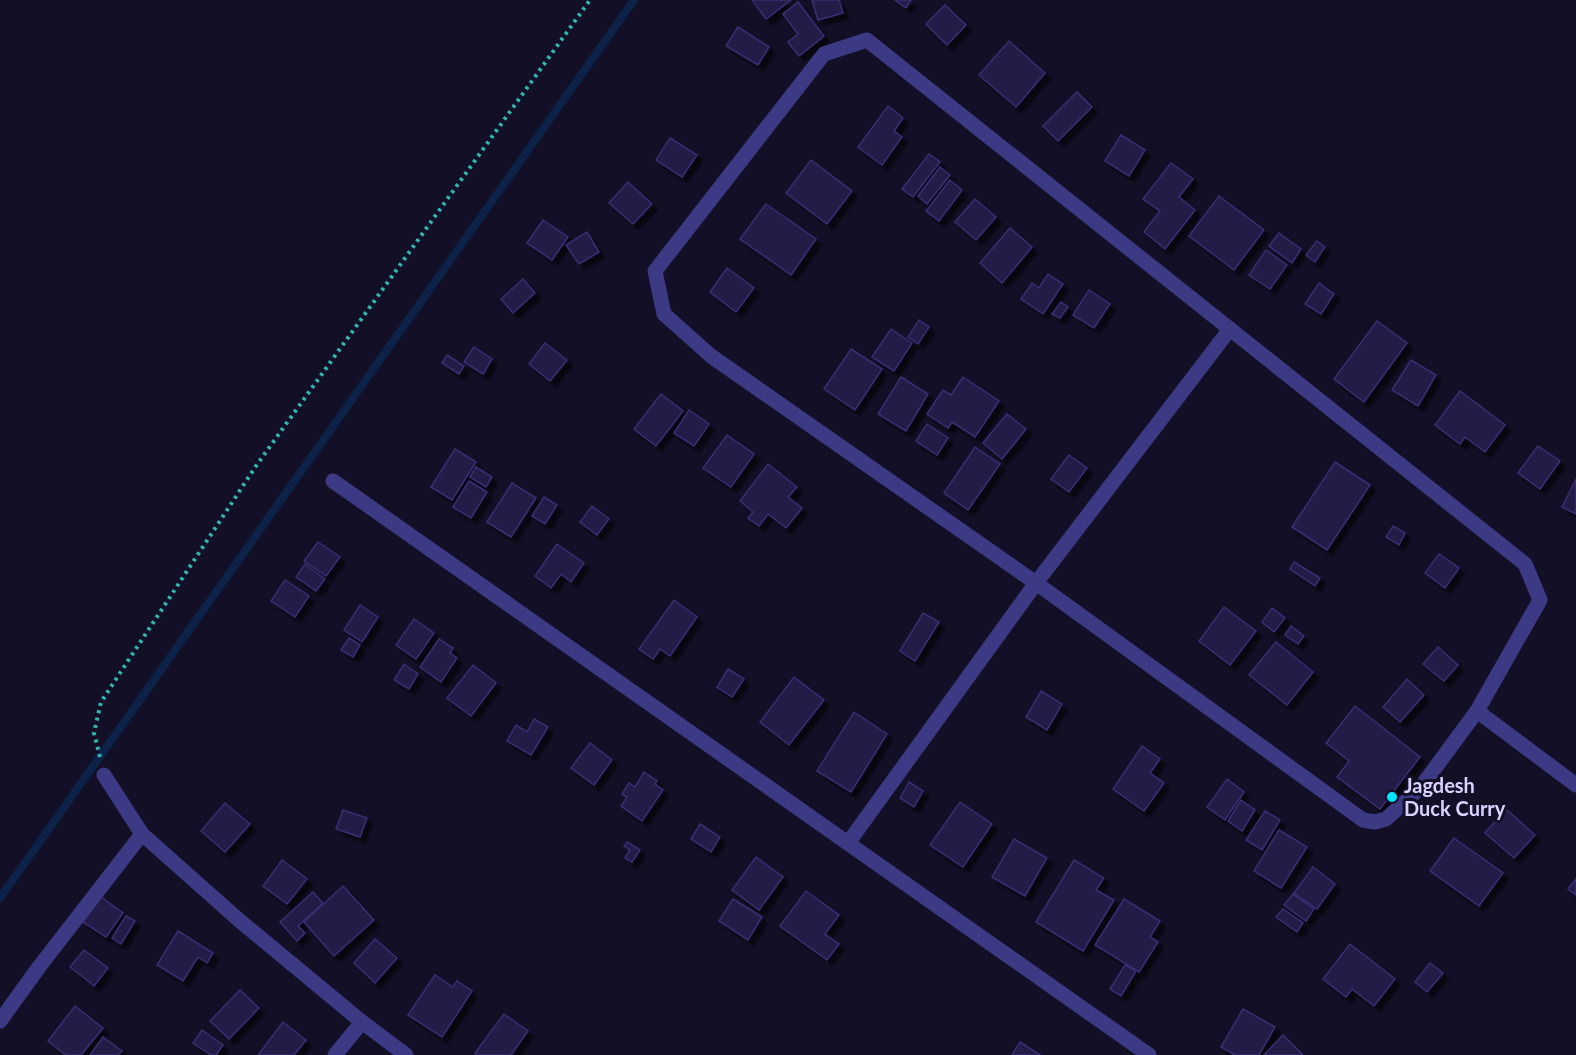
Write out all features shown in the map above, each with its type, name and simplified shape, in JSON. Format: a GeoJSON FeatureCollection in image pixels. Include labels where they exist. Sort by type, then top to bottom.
{"type":"FeatureCollection","features":[{"type":"Feature","properties":{"kind":"street"},"geometry":{"type":"LineString","coordinates":[[867,40],[1230,329],[1525,564],[1540,600],[1477,711],[1421,787],[1386,819],[1375,822],[1363,820],[1036,583],[711,356],[664,314],[655,271],[824,54],[867,40]]}},
{"type":"Feature","properties":{"kind":"street"},"geometry":{"type":"LineString","coordinates":[[848,843],[1036,583],[1230,329]]}},
{"type":"Feature","properties":{"kind":"street"},"geometry":{"type":"LineString","coordinates":[[333,481],[1149,1055]]}},
{"type":"Feature","properties":{"kind":"street"},"geometry":{"type":"LineString","coordinates":[[1477,711],[1576,784]]}},
{"type":"Feature","properties":{"kind":"street"},"geometry":{"type":"LineString","coordinates":[[104,775],[142,834],[240,921],[362,1022],[406,1055]]}},
{"type":"Feature","properties":{"kind":"street"},"geometry":{"type":"LineString","coordinates":[[0,1021],[142,834]]}},
{"type":"Feature","properties":{"kind":"street"},"geometry":{"type":"LineString","coordinates":[[335,1055],[362,1022]]}},
{"type":"Feature","properties":{"kind":"path"},"geometry":{"type":"LineString","coordinates":[[94,733],[101,702],[256,466],[590,0]]}},
{"type":"Feature","properties":{"kind":"building"},"geometry":{"type":"Polygon","coordinates":[[[752,0],[791,0],[766,19],[752,0]]]}},
{"type":"Feature","properties":{"kind":"building"},"geometry":{"type":"Polygon","coordinates":[[[812,0],[839,0],[843,13],[818,20],[812,0]]]}},
{"type":"Feature","properties":{"kind":"building"},"geometry":{"type":"Polygon","coordinates":[[[895,0],[911,0],[906,8],[895,0]]]}},
{"type":"Feature","properties":{"kind":"building"},"geometry":{"type":"Polygon","coordinates":[[[798,2],[824,36],[799,56],[788,42],[798,34],[783,14],[798,2]]]}},
{"type":"Feature","properties":{"kind":"building"},"geometry":{"type":"Polygon","coordinates":[[[945,5],[966,25],[947,45],[926,24],[945,5]]]}},
{"type":"Feature","properties":{"kind":"building"},"geometry":{"type":"Polygon","coordinates":[[[738,27],[769,47],[758,65],[726,46],[738,27]]]}},
{"type":"Feature","properties":{"kind":"building"},"geometry":{"type":"Polygon","coordinates":[[[1009,41],[1045,73],[1016,107],[979,75],[1009,41]]]}},
{"type":"Feature","properties":{"kind":"building"},"geometry":{"type":"Polygon","coordinates":[[[1077,92],[1092,107],[1058,141],[1043,126],[1077,92]]]}},
{"type":"Feature","properties":{"kind":"building"},"geometry":{"type":"Polygon","coordinates":[[[888,106],[903,118],[894,131],[902,137],[882,165],[858,147],[888,106]]]}},
{"type":"Feature","properties":{"kind":"building"},"geometry":{"type":"Polygon","coordinates":[[[1121,135],[1145,150],[1129,176],[1105,161],[1121,135]]]}},
{"type":"Feature","properties":{"kind":"building"},"geometry":{"type":"Polygon","coordinates":[[[670,138],[697,155],[682,177],[656,160],[670,138]]]}},
{"type":"Feature","properties":{"kind":"building"},"geometry":{"type":"Polygon","coordinates":[[[929,154],[940,162],[913,197],[902,189],[929,154]]]}},
{"type":"Feature","properties":{"kind":"building"},"geometry":{"type":"Polygon","coordinates":[[[811,160],[852,191],[827,224],[786,193],[811,160]]]}},
{"type":"Feature","properties":{"kind":"building"},"geometry":{"type":"Polygon","coordinates":[[[1171,163],[1193,179],[1179,197],[1195,210],[1165,249],[1144,232],[1160,211],[1143,199],[1171,163]]]}},
{"type":"Feature","properties":{"kind":"building"},"geometry":{"type":"Polygon","coordinates":[[[940,167],[950,175],[927,204],[918,196],[940,167]]]}},
{"type":"Feature","properties":{"kind":"building"},"geometry":{"type":"Polygon","coordinates":[[[950,180],[962,190],[939,221],[926,211],[950,180]]]}},
{"type":"Feature","properties":{"kind":"building"},"geometry":{"type":"Polygon","coordinates":[[[628,182],[652,204],[633,224],[609,203],[628,182]]]}},
{"type":"Feature","properties":{"kind":"building"},"geometry":{"type":"Polygon","coordinates":[[[1219,196],[1264,230],[1234,270],[1189,236],[1219,196]]]}},
{"type":"Feature","properties":{"kind":"building"},"geometry":{"type":"Polygon","coordinates":[[[975,199],[996,217],[976,240],[955,222],[975,199]]]}},
{"type":"Feature","properties":{"kind":"building"},"geometry":{"type":"Polygon","coordinates":[[[766,204],[816,239],[791,275],[740,239],[766,204]]]}},
{"type":"Feature","properties":{"kind":"building"},"geometry":{"type":"Polygon","coordinates":[[[543,220],[568,237],[552,260],[527,243],[543,220]]]}},
{"type":"Feature","properties":{"kind":"building"},"geometry":{"type":"Polygon","coordinates":[[[1010,228],[1032,247],[1002,283],[980,263],[1010,228]]]}},
{"type":"Feature","properties":{"kind":"building"},"geometry":{"type":"Polygon","coordinates":[[[587,232],[599,252],[579,264],[566,245],[587,232]]]}},
{"type":"Feature","properties":{"kind":"building"},"geometry":{"type":"Polygon","coordinates":[[[1279,233],[1301,249],[1292,263],[1269,246],[1279,233]]]}},
{"type":"Feature","properties":{"kind":"building"},"geometry":{"type":"Polygon","coordinates":[[[1317,241],[1325,247],[1315,262],[1306,255],[1317,241]]]}},
{"type":"Feature","properties":{"kind":"building"},"geometry":{"type":"Polygon","coordinates":[[[1266,250],[1287,265],[1270,289],[1249,275],[1266,250]]]}},
{"type":"Feature","properties":{"kind":"building"},"geometry":{"type":"Polygon","coordinates":[[[727,268],[754,288],[736,312],[710,292],[727,268]]]}},
{"type":"Feature","properties":{"kind":"building"},"geometry":{"type":"Polygon","coordinates":[[[1048,274],[1063,284],[1043,314],[1021,299],[1032,283],[1039,288],[1048,274]]]}},
{"type":"Feature","properties":{"kind":"building"},"geometry":{"type":"Polygon","coordinates":[[[523,279],[535,293],[513,313],[501,299],[523,279]]]}},
{"type":"Feature","properties":{"kind":"building"},"geometry":{"type":"Polygon","coordinates":[[[1319,283],[1334,294],[1321,314],[1305,304],[1319,283]]]}},
{"type":"Feature","properties":{"kind":"building"},"geometry":{"type":"Polygon","coordinates":[[[1089,290],[1110,304],[1094,328],[1073,315],[1089,290]]]}},
{"type":"Feature","properties":{"kind":"building"},"geometry":{"type":"Polygon","coordinates":[[[1061,302],[1068,307],[1060,318],[1052,314],[1061,302]]]}},
{"type":"Feature","properties":{"kind":"building"},"geometry":{"type":"Polygon","coordinates":[[[919,320],[929,327],[918,344],[908,337],[919,320]]]}},
{"type":"Feature","properties":{"kind":"building"},"geometry":{"type":"Polygon","coordinates":[[[1377,321],[1407,343],[1364,402],[1334,379],[1377,321]]]}},
{"type":"Feature","properties":{"kind":"building"},"geometry":{"type":"Polygon","coordinates":[[[891,329],[912,343],[894,371],[872,357],[891,329]]]}},
{"type":"Feature","properties":{"kind":"building"},"geometry":{"type":"Polygon","coordinates":[[[545,343],[567,360],[550,381],[529,364],[545,343]]]}},
{"type":"Feature","properties":{"kind":"building"},"geometry":{"type":"Polygon","coordinates":[[[474,347],[492,359],[483,374],[464,362],[474,347]]]}},
{"type":"Feature","properties":{"kind":"building"},"geometry":{"type":"Polygon","coordinates":[[[851,349],[882,369],[855,410],[824,389],[851,349]]]}},
{"type":"Feature","properties":{"kind":"building"},"geometry":{"type":"Polygon","coordinates":[[[447,355],[464,366],[459,374],[442,363],[447,355]]]}},
{"type":"Feature","properties":{"kind":"building"},"geometry":{"type":"Polygon","coordinates":[[[1411,360],[1436,375],[1418,406],[1392,390],[1411,360]]]}},
{"type":"Feature","properties":{"kind":"building"},"geometry":{"type":"Polygon","coordinates":[[[901,377],[928,394],[906,431],[878,414],[901,377]]]}},
{"type":"Feature","properties":{"kind":"building"},"geometry":{"type":"Polygon","coordinates":[[[963,377],[999,401],[975,437],[952,422],[948,428],[927,414],[943,390],[951,395],[963,377]]]}},
{"type":"Feature","properties":{"kind":"building"},"geometry":{"type":"Polygon","coordinates":[[[1460,391],[1505,425],[1485,452],[1465,437],[1460,444],[1435,425],[1460,391]]]}},
{"type":"Feature","properties":{"kind":"building"},"geometry":{"type":"Polygon","coordinates":[[[661,394],[683,411],[656,446],[634,429],[661,394]]]}},
{"type":"Feature","properties":{"kind":"building"},"geometry":{"type":"Polygon","coordinates":[[[689,410],[709,424],[694,446],[674,433],[689,410]]]}},
{"type":"Feature","properties":{"kind":"building"},"geometry":{"type":"Polygon","coordinates":[[[1007,414],[1026,429],[1002,459],[983,443],[1007,414]]]}},
{"type":"Feature","properties":{"kind":"building"},"geometry":{"type":"Polygon","coordinates":[[[927,424],[948,438],[937,455],[916,441],[927,424]]]}},
{"type":"Feature","properties":{"kind":"building"},"geometry":{"type":"Polygon","coordinates":[[[727,435],[754,454],[731,487],[703,468],[727,435]]]}},
{"type":"Feature","properties":{"kind":"building"},"geometry":{"type":"Polygon","coordinates":[[[1538,446],[1560,461],[1540,489],[1518,473],[1538,446]]]}},
{"type":"Feature","properties":{"kind":"building"},"geometry":{"type":"Polygon","coordinates":[[[975,447],[1000,464],[968,510],[944,493],[975,447]]]}},
{"type":"Feature","properties":{"kind":"building"},"geometry":{"type":"Polygon","coordinates":[[[455,449],[476,462],[452,500],[431,487],[455,449]]]}},
{"type":"Feature","properties":{"kind":"building"},"geometry":{"type":"Polygon","coordinates":[[[1069,455],[1087,468],[1069,492],[1051,479],[1069,455]]]}},
{"type":"Feature","properties":{"kind":"building"},"geometry":{"type":"Polygon","coordinates":[[[1335,462],[1370,485],[1327,550],[1292,527],[1335,462]]]}},
{"type":"Feature","properties":{"kind":"building"},"geometry":{"type":"Polygon","coordinates":[[[768,464],[797,487],[788,497],[802,508],[786,528],[768,514],[759,526],[748,518],[753,512],[740,501],[768,464]]]}},
{"type":"Feature","properties":{"kind":"building"},"geometry":{"type":"Polygon","coordinates":[[[476,467],[492,477],[486,487],[470,477],[476,467]]]}},
{"type":"Feature","properties":{"kind":"building"},"geometry":{"type":"Polygon","coordinates":[[[1576,479],[1576,514],[1562,507],[1576,479]]]}},
{"type":"Feature","properties":{"kind":"building"},"geometry":{"type":"Polygon","coordinates":[[[469,481],[487,492],[471,518],[453,507],[469,481]]]}},
{"type":"Feature","properties":{"kind":"building"},"geometry":{"type":"Polygon","coordinates":[[[512,483],[536,498],[511,537],[487,522],[512,483]]]}},
{"type":"Feature","properties":{"kind":"building"},"geometry":{"type":"Polygon","coordinates":[[[544,497],[557,505],[545,524],[532,516],[544,497]]]}},
{"type":"Feature","properties":{"kind":"building"},"geometry":{"type":"Polygon","coordinates":[[[592,506],[609,519],[597,535],[580,522],[592,506]]]}},
{"type":"Feature","properties":{"kind":"building"},"geometry":{"type":"Polygon","coordinates":[[[1393,526],[1405,533],[1399,545],[1386,537],[1393,526]]]}},
{"type":"Feature","properties":{"kind":"building"},"geometry":{"type":"Polygon","coordinates":[[[318,542],[340,557],[326,576],[304,561],[318,542]]]}},
{"type":"Feature","properties":{"kind":"building"},"geometry":{"type":"Polygon","coordinates":[[[557,544],[584,563],[571,582],[561,574],[551,588],[535,576],[557,544]]]}},
{"type":"Feature","properties":{"kind":"building"},"geometry":{"type":"Polygon","coordinates":[[[1439,554],[1459,568],[1445,588],[1425,573],[1439,554]]]}},
{"type":"Feature","properties":{"kind":"building"},"geometry":{"type":"Polygon","coordinates":[[[1294,562],[1320,578],[1315,586],[1290,569],[1294,562]]]}},
{"type":"Feature","properties":{"kind":"building"},"geometry":{"type":"Polygon","coordinates":[[[305,564],[325,579],[316,591],[296,577],[305,564]]]}},
{"type":"Feature","properties":{"kind":"building"},"geometry":{"type":"Polygon","coordinates":[[[285,580],[309,596],[295,617],[271,601],[285,580]]]}},
{"type":"Feature","properties":{"kind":"building"},"geometry":{"type":"Polygon","coordinates":[[[674,600],[697,617],[670,656],[660,649],[653,659],[639,649],[674,600]]]}},
{"type":"Feature","properties":{"kind":"building"},"geometry":{"type":"Polygon","coordinates":[[[360,605],[378,617],[362,642],[344,630],[360,605]]]}},
{"type":"Feature","properties":{"kind":"building"},"geometry":{"type":"Polygon","coordinates":[[[1224,607],[1256,631],[1230,665],[1199,641],[1224,607]]]}},
{"type":"Feature","properties":{"kind":"building"},"geometry":{"type":"Polygon","coordinates":[[[1272,608],[1285,618],[1274,632],[1262,622],[1272,608]]]}},
{"type":"Feature","properties":{"kind":"building"},"geometry":{"type":"Polygon","coordinates":[[[923,613],[939,622],[915,661],[900,651],[923,613]]]}},
{"type":"Feature","properties":{"kind":"building"},"geometry":{"type":"Polygon","coordinates":[[[414,619],[434,633],[416,659],[396,645],[414,619]]]}},
{"type":"Feature","properties":{"kind":"building"},"geometry":{"type":"Polygon","coordinates":[[[1291,626],[1304,636],[1298,644],[1285,635],[1291,626]]]}},
{"type":"Feature","properties":{"kind":"building"},"geometry":{"type":"Polygon","coordinates":[[[349,638],[360,645],[353,657],[341,650],[349,638]]]}},
{"type":"Feature","properties":{"kind":"building"},"geometry":{"type":"Polygon","coordinates":[[[439,639],[453,648],[450,653],[457,658],[441,682],[420,667],[439,639]]]}},
{"type":"Feature","properties":{"kind":"building"},"geometry":{"type":"Polygon","coordinates":[[[1276,642],[1313,672],[1287,705],[1249,675],[1276,642]]]}},
{"type":"Feature","properties":{"kind":"building"},"geometry":{"type":"Polygon","coordinates":[[[1438,647],[1458,665],[1444,681],[1423,664],[1438,647]]]}},
{"type":"Feature","properties":{"kind":"building"},"geometry":{"type":"Polygon","coordinates":[[[404,664],[418,674],[409,689],[394,680],[404,664]]]}},
{"type":"Feature","properties":{"kind":"building"},"geometry":{"type":"Polygon","coordinates":[[[473,665],[496,683],[471,716],[447,698],[473,665]]]}},
{"type":"Feature","properties":{"kind":"building"},"geometry":{"type":"Polygon","coordinates":[[[728,669],[744,679],[732,697],[717,687],[728,669]]]}},
{"type":"Feature","properties":{"kind":"building"},"geometry":{"type":"Polygon","coordinates":[[[794,677],[824,700],[789,745],[760,722],[794,677]]]}},
{"type":"Feature","properties":{"kind":"building"},"geometry":{"type":"Polygon","coordinates":[[[1407,679],[1424,695],[1400,722],[1383,707],[1407,679]]]}},
{"type":"Feature","properties":{"kind":"building"},"geometry":{"type":"Polygon","coordinates":[[[1041,691],[1062,704],[1047,730],[1026,717],[1041,691]]]}},
{"type":"Feature","properties":{"kind":"building"},"geometry":{"type":"Polygon","coordinates":[[[1355,706],[1420,757],[1380,809],[1337,777],[1349,761],[1326,743],[1355,706]]]}},
{"type":"Feature","properties":{"kind":"building"},"geometry":{"type":"Polygon","coordinates":[[[854,712],[887,734],[851,792],[817,771],[854,712]]]}},
{"type":"Feature","properties":{"kind":"building"},"geometry":{"type":"Polygon","coordinates":[[[534,719],[548,727],[531,755],[507,741],[516,725],[527,732],[534,719]]]}},
{"type":"Feature","properties":{"kind":"building"},"geometry":{"type":"Polygon","coordinates":[[[590,743],[612,760],[594,785],[571,768],[590,743]]]}},
{"type":"Feature","properties":{"kind":"building"},"geometry":{"type":"Polygon","coordinates":[[[1142,746],[1160,759],[1150,773],[1164,783],[1144,811],[1113,789],[1142,746]]]}},
{"type":"Feature","properties":{"kind":"building"},"geometry":{"type":"Polygon","coordinates":[[[644,772],[657,781],[655,784],[663,790],[642,821],[621,806],[627,797],[622,794],[629,783],[635,787],[644,772]]]}},
{"type":"Feature","properties":{"kind":"building"},"geometry":{"type":"Polygon","coordinates":[[[1227,779],[1244,792],[1225,820],[1207,807],[1227,779]]]}},
{"type":"Feature","properties":{"kind":"building"},"geometry":{"type":"Polygon","coordinates":[[[909,782],[923,791],[914,807],[900,798],[909,782]]]}},
{"type":"Feature","properties":{"kind":"building"},"geometry":{"type":"Polygon","coordinates":[[[1241,800],[1255,810],[1242,831],[1228,821],[1241,800]]]}},
{"type":"Feature","properties":{"kind":"building"},"geometry":{"type":"Polygon","coordinates":[[[960,802],[992,824],[963,867],[930,845],[960,802]]]}},
{"type":"Feature","properties":{"kind":"building"},"geometry":{"type":"Polygon","coordinates":[[[225,803],[250,824],[225,852],[201,831],[225,803]]]}},
{"type":"Feature","properties":{"kind":"building"},"geometry":{"type":"Polygon","coordinates":[[[1506,809],[1535,835],[1514,858],[1485,833],[1506,809]]]}},
{"type":"Feature","properties":{"kind":"building"},"geometry":{"type":"Polygon","coordinates":[[[343,810],[367,818],[360,837],[336,829],[343,810]]]}},
{"type":"Feature","properties":{"kind":"building"},"geometry":{"type":"Polygon","coordinates":[[[1265,811],[1280,820],[1262,850],[1246,840],[1265,811]]]}},
{"type":"Feature","properties":{"kind":"building"},"geometry":{"type":"Polygon","coordinates":[[[700,824],[720,837],[711,852],[691,839],[700,824]]]}},
{"type":"Feature","properties":{"kind":"building"},"geometry":{"type":"Polygon","coordinates":[[[1279,830],[1307,847],[1281,888],[1254,871],[1279,830]]]}},
{"type":"Feature","properties":{"kind":"building"},"geometry":{"type":"Polygon","coordinates":[[[1454,838],[1503,873],[1479,906],[1430,871],[1454,838]]]}},
{"type":"Feature","properties":{"kind":"building"},"geometry":{"type":"Polygon","coordinates":[[[1014,839],[1047,858],[1025,896],[992,877],[1014,839]]]}},
{"type":"Feature","properties":{"kind":"building"},"geometry":{"type":"Polygon","coordinates":[[[627,842],[640,850],[632,862],[625,858],[630,850],[624,846],[627,842]]]}},
{"type":"Feature","properties":{"kind":"building"},"geometry":{"type":"Polygon","coordinates":[[[756,857],[783,877],[759,910],[732,890],[756,857]]]}},
{"type":"Feature","properties":{"kind":"building"},"geometry":{"type":"Polygon","coordinates":[[[282,860],[307,879],[287,904],[263,886],[282,860]]]}},
{"type":"Feature","properties":{"kind":"building"},"geometry":{"type":"Polygon","coordinates":[[[1074,860],[1104,878],[1096,890],[1114,900],[1083,951],[1036,922],[1074,860]]]}},
{"type":"Feature","properties":{"kind":"building"},"geometry":{"type":"Polygon","coordinates":[[[1313,867],[1335,884],[1317,909],[1294,893],[1313,867]]]}},
{"type":"Feature","properties":{"kind":"building"},"geometry":{"type":"Polygon","coordinates":[[[1576,879],[1576,895],[1568,889],[1576,879]]]}},
{"type":"Feature","properties":{"kind":"building"},"geometry":{"type":"Polygon","coordinates":[[[343,886],[374,920],[334,956],[304,922],[343,886]]]}},
{"type":"Feature","properties":{"kind":"building"},"geometry":{"type":"Polygon","coordinates":[[[806,891],[839,915],[825,934],[839,944],[827,960],[780,926],[806,891]]]}},
{"type":"Feature","properties":{"kind":"building"},"geometry":{"type":"Polygon","coordinates":[[[313,892],[323,903],[298,926],[305,933],[297,941],[280,922],[313,892]]]}},
{"type":"Feature","properties":{"kind":"building"},"geometry":{"type":"Polygon","coordinates":[[[1293,894],[1314,909],[1306,921],[1284,905],[1293,894]]]}},
{"type":"Feature","properties":{"kind":"building"},"geometry":{"type":"Polygon","coordinates":[[[101,897],[123,913],[106,937],[83,922],[101,897]]]}},
{"type":"Feature","properties":{"kind":"building"},"geometry":{"type":"Polygon","coordinates":[[[733,899],[762,917],[748,940],[719,921],[733,899]]]}},
{"type":"Feature","properties":{"kind":"building"},"geometry":{"type":"Polygon","coordinates":[[[1124,899],[1160,921],[1150,937],[1158,942],[1139,972],[1095,945],[1124,899]]]}},
{"type":"Feature","properties":{"kind":"building"},"geometry":{"type":"Polygon","coordinates":[[[1283,909],[1303,923],[1297,932],[1276,917],[1283,909]]]}},
{"type":"Feature","properties":{"kind":"building"},"geometry":{"type":"Polygon","coordinates":[[[126,916],[135,921],[121,944],[112,938],[126,916]]]}},
{"type":"Feature","properties":{"kind":"building"},"geometry":{"type":"Polygon","coordinates":[[[178,931],[213,953],[207,963],[198,957],[183,981],[157,965],[178,931]]]}},
{"type":"Feature","properties":{"kind":"building"},"geometry":{"type":"Polygon","coordinates":[[[375,939],[397,958],[375,983],[354,963],[375,939]]]}},
{"type":"Feature","properties":{"kind":"building"},"geometry":{"type":"Polygon","coordinates":[[[1350,944],[1395,979],[1374,1006],[1352,989],[1346,997],[1323,979],[1350,944]]]}},
{"type":"Feature","properties":{"kind":"building"},"geometry":{"type":"Polygon","coordinates":[[[84,950],[108,968],[94,986],[70,967],[84,950]]]}},
{"type":"Feature","properties":{"kind":"building"},"geometry":{"type":"Polygon","coordinates":[[[1430,963],[1443,973],[1427,992],[1415,982],[1430,963]]]}},
{"type":"Feature","properties":{"kind":"building"},"geometry":{"type":"Polygon","coordinates":[[[1125,965],[1136,971],[1121,996],[1110,989],[1125,965]]]}},
{"type":"Feature","properties":{"kind":"building"},"geometry":{"type":"Polygon","coordinates":[[[435,975],[453,987],[457,981],[472,991],[442,1037],[408,1015],[435,975]]]}},
{"type":"Feature","properties":{"kind":"building"},"geometry":{"type":"Polygon","coordinates":[[[240,990],[259,1008],[229,1039],[210,1021],[240,990]]]}},
{"type":"Feature","properties":{"kind":"building"},"geometry":{"type":"Polygon","coordinates":[[[75,1006],[103,1028],[81,1055],[66,1055],[48,1041],[75,1006]]]}},
{"type":"Feature","properties":{"kind":"building"},"geometry":{"type":"Polygon","coordinates":[[[1243,1009],[1275,1027],[1259,1055],[1235,1055],[1221,1047],[1243,1009]]]}},
{"type":"Feature","properties":{"kind":"building"},"geometry":{"type":"Polygon","coordinates":[[[504,1014],[528,1031],[511,1055],[478,1055],[475,1053],[504,1014]]]}},
{"type":"Feature","properties":{"kind":"building"},"geometry":{"type":"Polygon","coordinates":[[[283,1022],[306,1040],[294,1055],[258,1055],[283,1022]]]}},
{"type":"Feature","properties":{"kind":"building"},"geometry":{"type":"Polygon","coordinates":[[[202,1030],[223,1045],[216,1055],[211,1055],[193,1043],[202,1030]]]}},
{"type":"Feature","properties":{"kind":"building"},"geometry":{"type":"Polygon","coordinates":[[[1283,1035],[1303,1055],[1264,1055],[1283,1035]]]}},
{"type":"Feature","properties":{"kind":"building"},"geometry":{"type":"Polygon","coordinates":[[[103,1037],[122,1051],[118,1055],[90,1055],[103,1037]]]}},
{"type":"Feature","properties":{"kind":"building"},"geometry":{"type":"Polygon","coordinates":[[[1020,1042],[1040,1055],[1012,1055],[1020,1042]]]}},
{"type":"Feature","properties":{"kind":"waterway"},"geometry":{"type":"LineString","coordinates":[[0,898],[634,0]]}},
{"type":"Feature","properties":{"kind":"place","name":"Jagdesh Duck Curry"},"geometry":{"type":"Point","coordinates":[1392,797]}}]}
